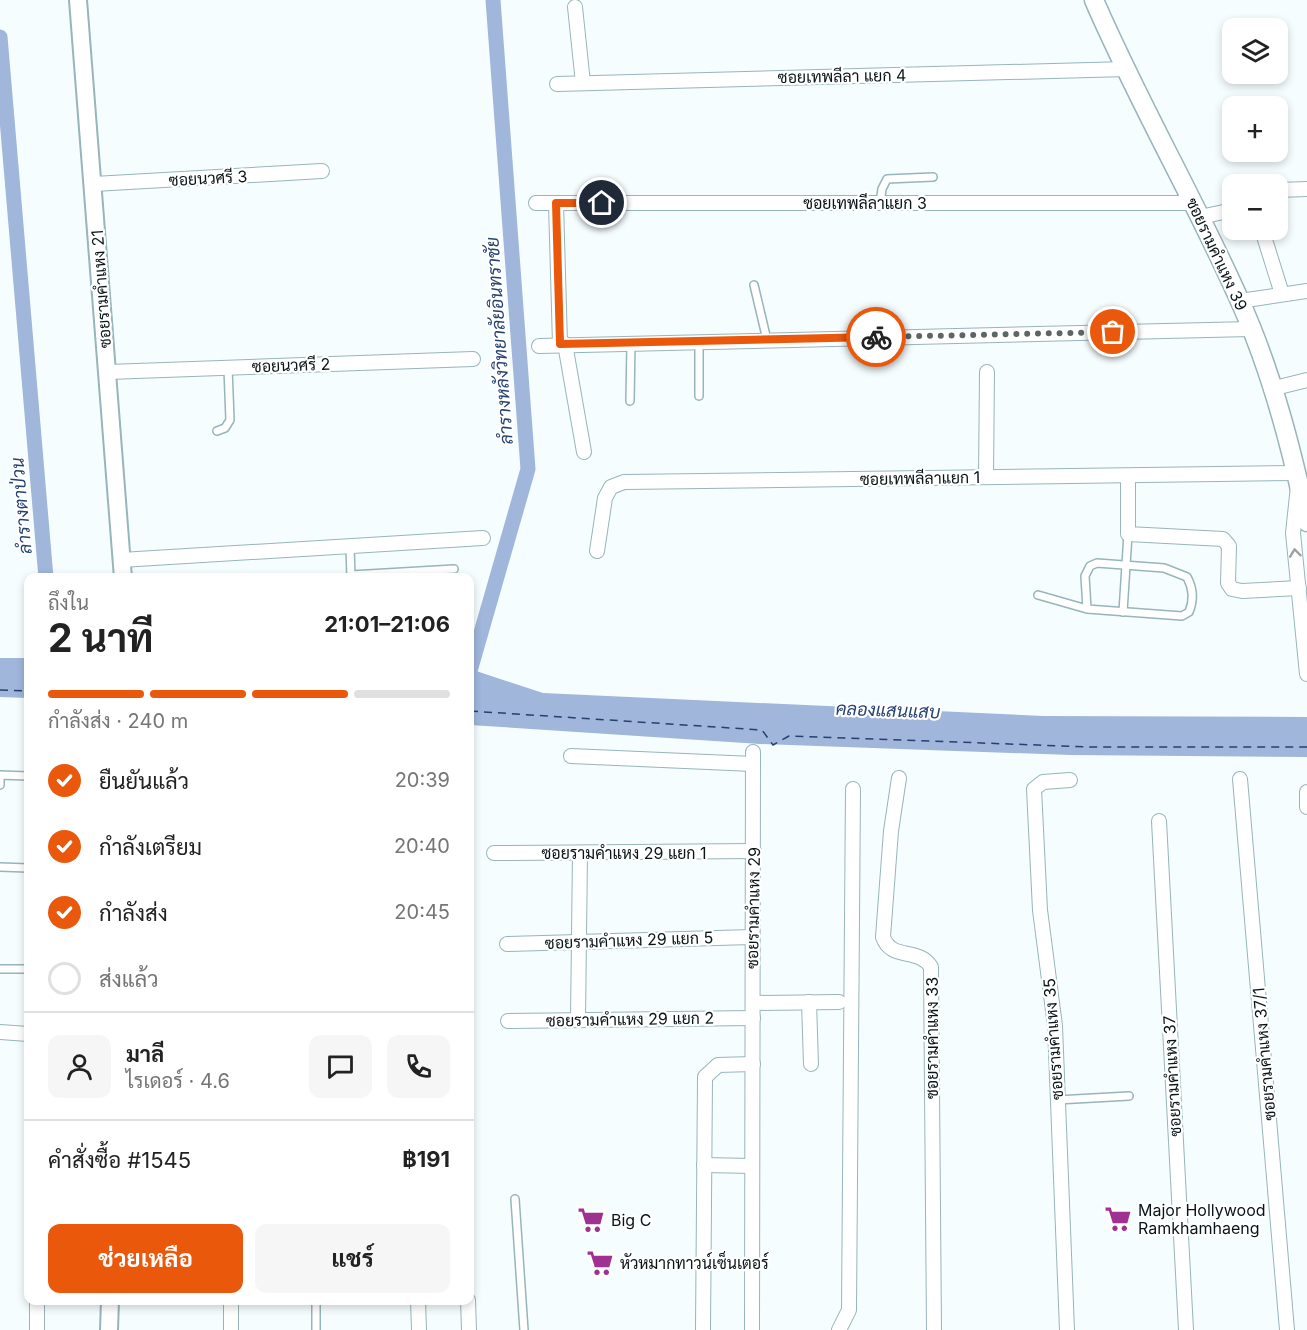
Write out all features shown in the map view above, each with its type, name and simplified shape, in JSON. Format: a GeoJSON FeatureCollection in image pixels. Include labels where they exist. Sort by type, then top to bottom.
{"type":"FeatureCollection","features":[{"type":"Feature","properties":{"kind":"main road","name":"ซอยรามคำแหง 39"},"geometry":{"type":"LineString","coordinates":[[1094,0],[1240,301],[1301,483],[1307,522]]}},
{"type":"Feature","properties":{"kind":"street","name":"ซอยรามคำแหง 21"},"geometry":{"type":"LineString","coordinates":[[78,0],[122,573]]}},
{"type":"Feature","properties":{"kind":"street"},"geometry":{"type":"LineString","coordinates":[[575,8],[583,83]]}},
{"type":"Feature","properties":{"kind":"street","name":"ซอยเทพลีลา แยก 4"},"geometry":{"type":"LineString","coordinates":[[557,84],[1127,69]]}},
{"type":"Feature","properties":{"kind":"street","name":"ซอยนวศรี 3"},"geometry":{"type":"LineString","coordinates":[[94,184],[322,171]]}},
{"type":"Feature","properties":{"kind":"street"},"geometry":{"type":"LineString","coordinates":[[1288,190],[1307,189]]}},
{"type":"Feature","properties":{"kind":"street","name":"ซอยเทพลีลาแยก 3"},"geometry":{"type":"LineString","coordinates":[[536,203],[880,203],[1222,210]]}},
{"type":"Feature","properties":{"kind":"street"},"geometry":{"type":"LineString","coordinates":[[556,203],[563,344],[584,452]]}},
{"type":"Feature","properties":{"kind":"street"},"geometry":{"type":"LineString","coordinates":[[1265,240],[1282,294]]}},
{"type":"Feature","properties":{"kind":"street"},"geometry":{"type":"LineString","coordinates":[[1240,301],[1307,291]]}},
{"type":"Feature","properties":{"kind":"street"},"geometry":{"type":"LineString","coordinates":[[539,346],[1251,329]]}},
{"type":"Feature","properties":{"kind":"street","name":"ซอยนวศรี 2"},"geometry":{"type":"LineString","coordinates":[[108,372],[474,359]]}},
{"type":"Feature","properties":{"kind":"street"},"geometry":{"type":"LineString","coordinates":[[986,477],[987,372]]}},
{"type":"Feature","properties":{"kind":"street"},"geometry":{"type":"LineString","coordinates":[[1271,389],[1307,380]]}},
{"type":"Feature","properties":{"kind":"street"},"geometry":{"type":"LineString","coordinates":[[1128,477],[1128,534],[1223,539],[1229,546],[1228,583],[1232,589],[1242,591],[1299,588]]}},
{"type":"Feature","properties":{"kind":"street","name":"ซอยเทพลีลาแยก 1"},"geometry":{"type":"LineString","coordinates":[[597,551],[605,498],[611,486],[624,482],[1128,477],[1301,483]]}},
{"type":"Feature","properties":{"kind":"street"},"geometry":{"type":"LineString","coordinates":[[1301,483],[1292,519],[1307,674]]}},
{"type":"Feature","properties":{"kind":"street"},"geometry":{"type":"LineString","coordinates":[[121,560],[483,538]]}},
{"type":"Feature","properties":{"kind":"street","name":"ซอยรามคำแหง 29"},"geometry":{"type":"LineString","coordinates":[[571,756],[753,758],[752,1330]]}},
{"type":"Feature","properties":{"kind":"street","name":"ซอยรามคำแหง 33"},"geometry":{"type":"LineString","coordinates":[[899,778],[891,831],[883,938],[885,945],[895,952],[915,954],[926,959],[931,967],[934,1330]]}},
{"type":"Feature","properties":{"kind":"street","name":"ซอยรามคำแหง 37/1"},"geometry":{"type":"LineString","coordinates":[[1240,779],[1287,1330]]}},
{"type":"Feature","properties":{"kind":"street","name":"ซอยรามคำแหง 35"},"geometry":{"type":"LineString","coordinates":[[1066,1330],[1053,1004],[1040,910],[1034,789],[1043,782],[1070,780]]}},
{"type":"Feature","properties":{"kind":"street"},"geometry":{"type":"LineString","coordinates":[[839,1330],[849,1310],[853,789]]}},
{"type":"Feature","properties":{"kind":"street"},"geometry":{"type":"LineString","coordinates":[[1307,792],[1307,807]]}},
{"type":"Feature","properties":{"kind":"street","name":"ซอยรามคำแหง 37"},"geometry":{"type":"LineString","coordinates":[[1159,821],[1186,1330]]}},
{"type":"Feature","properties":{"kind":"street","name":"ซอยรามคำแหง 29 แยก 1"},"geometry":{"type":"LineString","coordinates":[[494,853],[754,852]]}},
{"type":"Feature","properties":{"kind":"street"},"geometry":{"type":"LineString","coordinates":[[578,1020],[577,941],[580,853]]}},
{"type":"Feature","properties":{"kind":"street","name":"ซอยรามคำแหง 29 แยก 5"},"geometry":{"type":"LineString","coordinates":[[507,944],[752,937]]}},
{"type":"Feature","properties":{"kind":"street"},"geometry":{"type":"LineString","coordinates":[[809,1002],[810,1064]]}},
{"type":"Feature","properties":{"kind":"street"},"geometry":{"type":"LineString","coordinates":[[753,1003],[839,1002]]}},
{"type":"Feature","properties":{"kind":"street","name":"ซอยรามคำแหง 29 แยก 2"},"geometry":{"type":"LineString","coordinates":[[508,1021],[753,1018]]}},
{"type":"Feature","properties":{"kind":"street"},"geometry":{"type":"LineString","coordinates":[[0,1032],[24,1034]]}},
{"type":"Feature","properties":{"kind":"street"},"geometry":{"type":"LineString","coordinates":[[703,1330],[705,1077],[718,1065],[753,1064]]}},
{"type":"Feature","properties":{"kind":"street"},"geometry":{"type":"LineString","coordinates":[[704,1165],[752,1166]]}},
{"type":"Feature","properties":{"kind":"street"},"geometry":{"type":"LineString","coordinates":[[37,1305],[37,1330]]}},
{"type":"Feature","properties":{"kind":"street"},"geometry":{"type":"LineString","coordinates":[[109,1330],[110,1305]]}},
{"type":"Feature","properties":{"kind":"street"},"geometry":{"type":"LineString","coordinates":[[231,1305],[231,1330]]}},
{"type":"Feature","properties":{"kind":"street"},"geometry":{"type":"LineString","coordinates":[[418,1305],[419,1330]]}},
{"type":"Feature","properties":{"kind":"street"},"geometry":{"type":"LineString","coordinates":[[468,1305],[469,1330]]}},
{"type":"Feature","properties":{"kind":"lane"},"geometry":{"type":"LineString","coordinates":[[880,203],[882,189],[887,179],[933,177]]}},
{"type":"Feature","properties":{"kind":"lane"},"geometry":{"type":"LineString","coordinates":[[754,285],[767,340]]}},
{"type":"Feature","properties":{"kind":"lane"},"geometry":{"type":"LineString","coordinates":[[699,341],[699,396]]}},
{"type":"Feature","properties":{"kind":"lane"},"geometry":{"type":"LineString","coordinates":[[630,401],[631,343]]}},
{"type":"Feature","properties":{"kind":"lane"},"geometry":{"type":"LineString","coordinates":[[217,430],[225,428],[230,420],[228,368]]}},
{"type":"Feature","properties":{"kind":"lane"},"geometry":{"type":"LineString","coordinates":[[1123,612],[1128,534]]}},
{"type":"Feature","properties":{"kind":"lane"},"geometry":{"type":"LineString","coordinates":[[350,546],[351,573]]}},
{"type":"Feature","properties":{"kind":"lane"},"geometry":{"type":"LineString","coordinates":[[1038,595],[1087,609],[1182,616],[1190,612],[1191,586],[1187,577],[1164,568],[1096,563],[1090,566],[1085,576],[1087,609]]}},
{"type":"Feature","properties":{"kind":"lane"},"geometry":{"type":"LineString","coordinates":[[395,573],[454,569]]}},
{"type":"Feature","properties":{"kind":"lane"},"geometry":{"type":"LineString","coordinates":[[0,785],[0,775],[24,776]]}},
{"type":"Feature","properties":{"kind":"lane"},"geometry":{"type":"LineString","coordinates":[[0,867],[24,868]]}},
{"type":"Feature","properties":{"kind":"lane"},"geometry":{"type":"LineString","coordinates":[[0,969],[24,969]]}},
{"type":"Feature","properties":{"kind":"lane"},"geometry":{"type":"LineString","coordinates":[[1058,1100],[1130,1096]]}},
{"type":"Feature","properties":{"kind":"lane"},"geometry":{"type":"LineString","coordinates":[[514,1199],[524,1330]]}},
{"type":"Feature","properties":{"kind":"lane"},"geometry":{"type":"LineString","coordinates":[[316,1305],[316,1330]]}},
{"type":"Feature","properties":{"kind":"water"},"geometry":{"type":"Polygon","coordinates":[[[0,658],[24,658],[24,698],[0,697],[0,658]]]}},
{"type":"Feature","properties":{"kind":"water","name":"คลองแสนแสบ"},"geometry":{"type":"Polygon","coordinates":[[[474,670],[543,693],[1043,716],[1307,717],[1307,757],[1071,755],[760,744],[474,725],[474,670]]]}},
{"type":"Feature","properties":{"kind":"waterway","name":"ลำรางหลังวิทยาลัยอินทราชัย"},"geometry":{"type":"LineString","coordinates":[[474,657],[528,469],[493,0]]}},
{"type":"Feature","properties":{"kind":"waterway","name":"ลำรางตาป่วน"},"geometry":{"type":"LineString","coordinates":[[0,37],[46,573]]}},
{"type":"Feature","properties":{"kind":"ferry route"},"geometry":{"type":"LineString","coordinates":[[0,690],[24,691]]}},
{"type":"Feature","properties":{"kind":"ferry route"},"geometry":{"type":"LineString","coordinates":[[474,711],[762,730],[773,745],[789,736],[1092,747],[1307,747]]}},
{"type":"Feature","properties":{"kind":"way so far"},"geometry":{"type":"LineString","coordinates":[[876,337],[1113,332]]}},
{"type":"Feature","properties":{"kind":"place","name":"Major Hollywood Ramkhamhaeng"},"geometry":{"type":"Point","coordinates":[1118,1219]}},
{"type":"Feature","properties":{"kind":"place","name":"Big C"},"geometry":{"type":"Point","coordinates":[591,1220]}},
{"type":"Feature","properties":{"kind":"place","name":"หัวหมากทาวน์เซ็นเตอร์"},"geometry":{"type":"Point","coordinates":[600,1263]}},
{"type":"Feature","properties":{"kind":"route"},"geometry":{"type":"LineString","coordinates":[[602,203],[556,203],[560,344],[876,337]]}}]}
